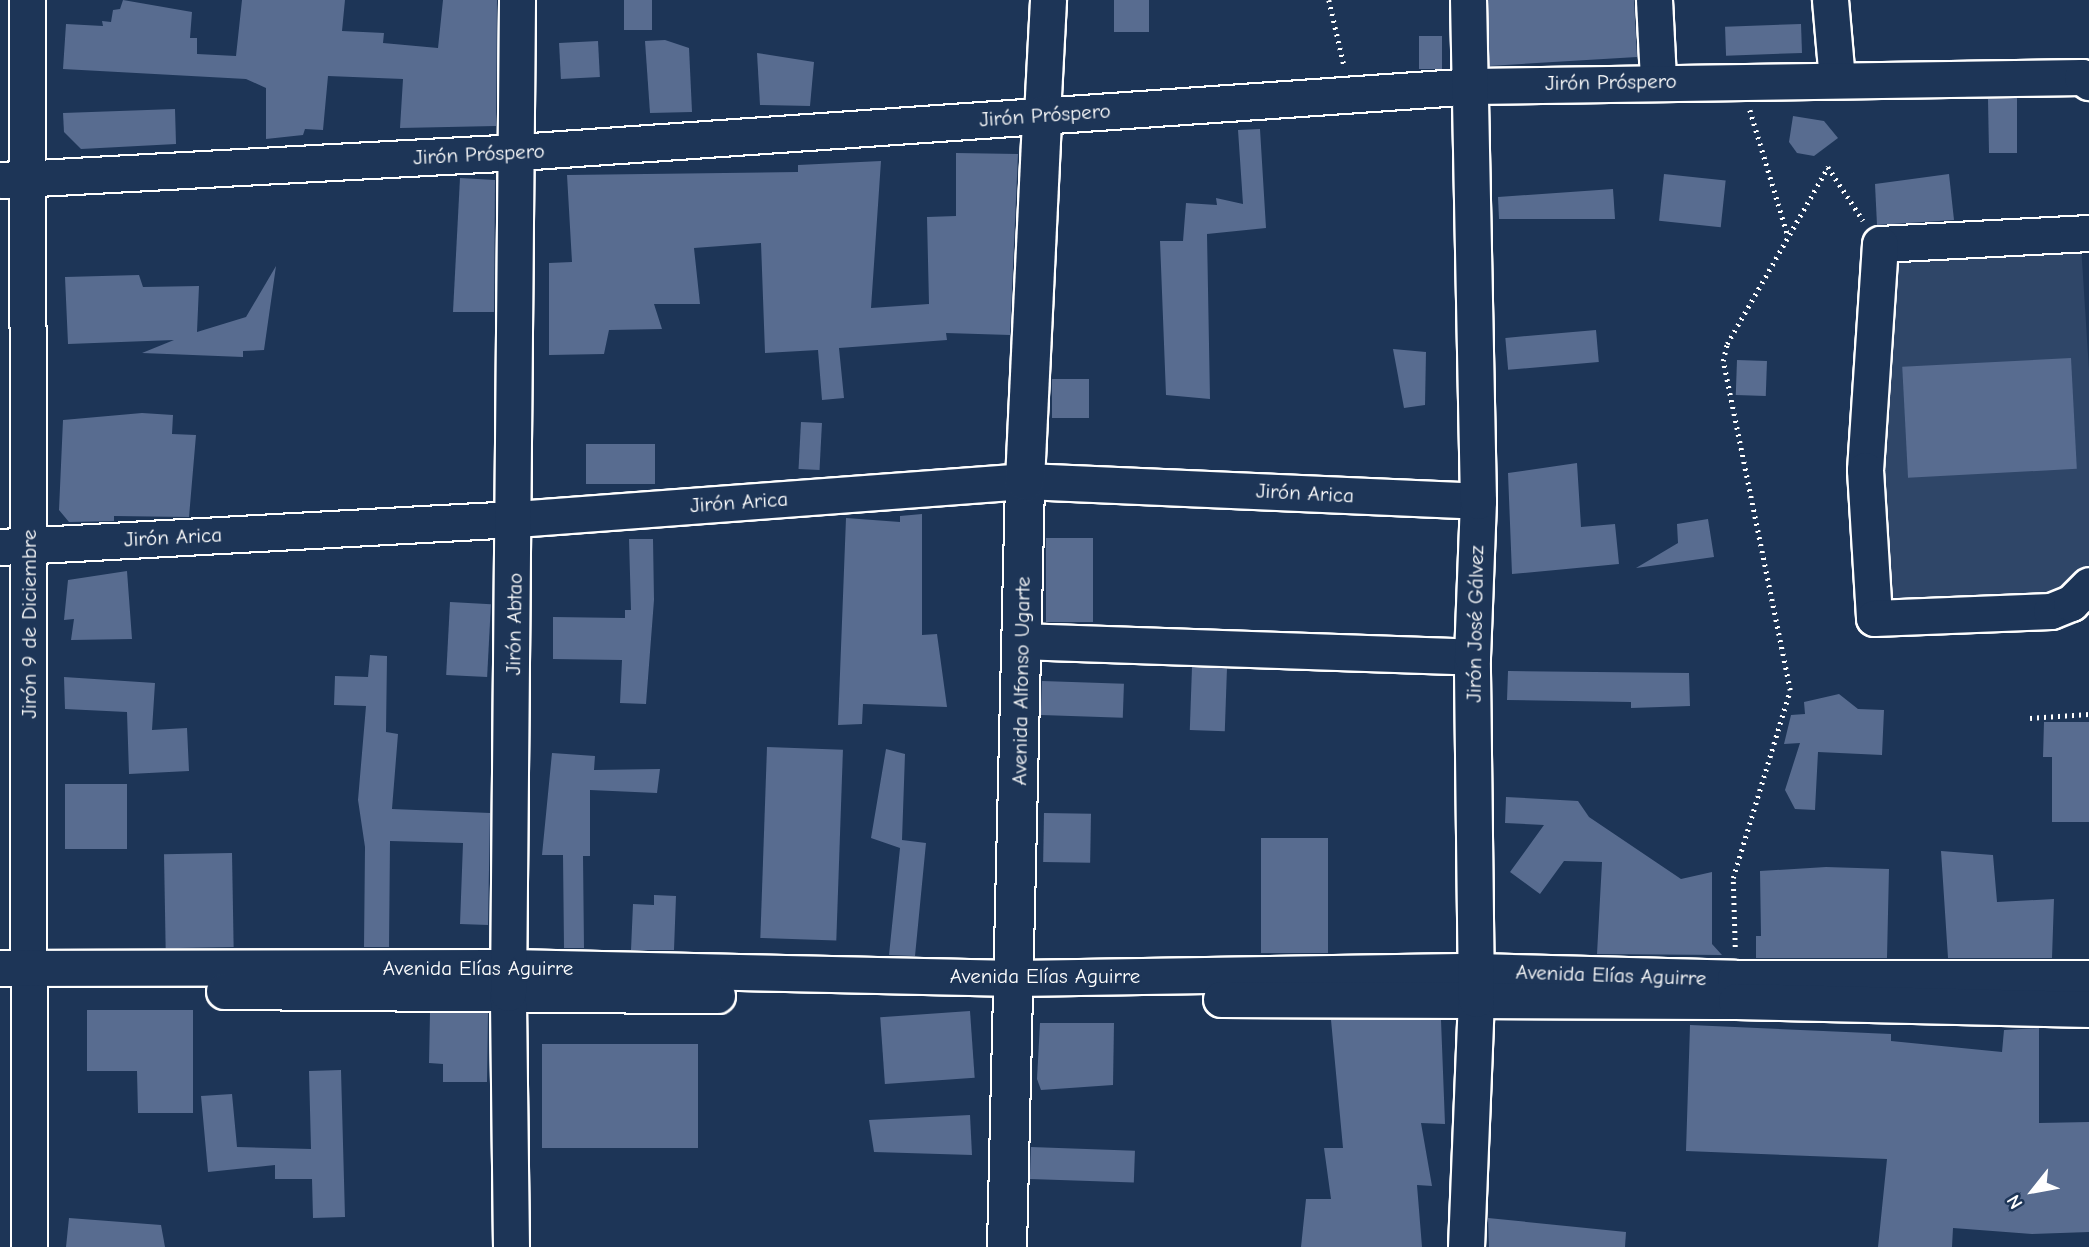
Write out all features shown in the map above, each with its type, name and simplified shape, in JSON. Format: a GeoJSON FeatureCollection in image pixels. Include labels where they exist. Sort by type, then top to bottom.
{"type":"FeatureCollection","features":[{"type":"Feature","properties":{"kind":"main road","name":"Avenida Alfonso Ugarte"},"geometry":{"type":"LineString","coordinates":[[1007,1247],[1025,481],[1042,115]]}},
{"type":"Feature","properties":{"kind":"street","name":"Jirón 9 de Diciembre"},"geometry":{"type":"LineString","coordinates":[[26,0],[14,180],[14,979],[29,1247]]}},
{"type":"Feature","properties":{"kind":"street","name":"Jirón Abtao"},"geometry":{"type":"LineString","coordinates":[[511,1247],[508,980],[516,519],[517,0]]}},
{"type":"Feature","properties":{"kind":"street"},"geometry":{"type":"LineString","coordinates":[[1042,115],[1048,0]]}},
{"type":"Feature","properties":{"kind":"street","name":"Jirón José Gálvez"},"geometry":{"type":"LineString","coordinates":[[1466,1247],[1476,985],[1472,657],[1478,501],[1473,86],[1468,0]]}},
{"type":"Feature","properties":{"kind":"street"},"geometry":{"type":"LineString","coordinates":[[1654,0],[1658,80]]}},
{"type":"Feature","properties":{"kind":"street"},"geometry":{"type":"LineString","coordinates":[[1830,0],[1837,80]]}},
{"type":"Feature","properties":{"kind":"street","name":"Jirón Próspero"},"geometry":{"type":"LineString","coordinates":[[14,180],[518,152],[1473,86],[1658,80],[2082,77],[2089,82]]}},
{"type":"Feature","properties":{"kind":"street"},"geometry":{"type":"LineString","coordinates":[[2089,233],[1880,244],[1864,470],[1874,618],[2051,611],[2071,603],[2089,585]]}},
{"type":"Feature","properties":{"kind":"street","name":"Jirón Arica"},"geometry":{"type":"LineString","coordinates":[[14,546],[516,519],[1025,481],[1478,501]]}},
{"type":"Feature","properties":{"kind":"street"},"geometry":{"type":"LineString","coordinates":[[1022,641],[1472,657]]}},
{"type":"Feature","properties":{"kind":"street","name":"Avenida Elías Aguirre"},"geometry":{"type":"LineString","coordinates":[[1476,985],[1735,978],[1896,989],[2089,1009]]}},
{"type":"Feature","properties":{"kind":"street","name":"Avenida Elías Aguirre"},"geometry":{"type":"LineString","coordinates":[[14,979],[508,980],[1015,988],[1476,985],[1896,989],[2089,978]]}},
{"type":"Feature","properties":{"kind":"path"},"geometry":{"type":"LineString","coordinates":[[1329,0],[1351,93]]}},
{"type":"Feature","properties":{"kind":"path"},"geometry":{"type":"LineString","coordinates":[[1742,80],[1788,237]]}},
{"type":"Feature","properties":{"kind":"path"},"geometry":{"type":"LineString","coordinates":[[1735,978],[1733,878],[1790,690],[1723,361],[1727,344],[1828,167],[1880,244]]}},
{"type":"Feature","properties":{"kind":"path"},"geometry":{"type":"LineString","coordinates":[[2030,718],[2089,714]]}},
{"type":"Feature","properties":{"kind":"shaded area"},"geometry":{"type":"Polygon","coordinates":[[[2081,245],[2089,370],[2089,573],[2075,592],[1883,607],[1873,487],[1885,258],[2081,245]]]}},
{"type":"Feature","properties":{"kind":"building"},"geometry":{"type":"Polygon","coordinates":[[[123,0],[192,12],[190,38],[197,38],[197,54],[236,56],[242,0],[345,0],[342,31],[384,33],[383,43],[438,48],[443,0],[497,0],[496,126],[400,128],[403,79],[328,76],[323,130],[305,129],[303,135],[266,139],[266,88],[246,79],[63,69],[66,24],[103,26],[102,21],[111,22],[113,10],[120,9],[123,0]]]}},
{"type":"Feature","properties":{"kind":"building"},"geometry":{"type":"Polygon","coordinates":[[[624,0],[652,0],[652,30],[624,30],[624,0]]]}},
{"type":"Feature","properties":{"kind":"building"},"geometry":{"type":"Polygon","coordinates":[[[1114,0],[1149,0],[1149,32],[1114,32],[1114,0]]]}},
{"type":"Feature","properties":{"kind":"building"},"geometry":{"type":"Polygon","coordinates":[[[1488,0],[1634,0],[1637,57],[1489,66],[1488,0]]]}},
{"type":"Feature","properties":{"kind":"building"},"geometry":{"type":"Polygon","coordinates":[[[1801,24],[1802,53],[1726,56],[1725,27],[1801,24]]]}},
{"type":"Feature","properties":{"kind":"building"},"geometry":{"type":"Polygon","coordinates":[[[1419,36],[1442,36],[1442,69],[1419,69],[1419,36]]]}},
{"type":"Feature","properties":{"kind":"building"},"geometry":{"type":"Polygon","coordinates":[[[665,40],[689,48],[692,112],[650,113],[645,41],[665,40]]]}},
{"type":"Feature","properties":{"kind":"building"},"geometry":{"type":"Polygon","coordinates":[[[598,41],[600,77],[561,79],[559,43],[598,41]]]}},
{"type":"Feature","properties":{"kind":"building"},"geometry":{"type":"Polygon","coordinates":[[[757,53],[814,62],[810,106],[760,105],[757,53]]]}},
{"type":"Feature","properties":{"kind":"building"},"geometry":{"type":"Polygon","coordinates":[[[2017,98],[2017,153],[1989,153],[1988,99],[2017,98]]]}},
{"type":"Feature","properties":{"kind":"building"},"geometry":{"type":"Polygon","coordinates":[[[175,109],[176,144],[81,149],[64,132],[63,113],[175,109]]]}},
{"type":"Feature","properties":{"kind":"building"},"geometry":{"type":"Polygon","coordinates":[[[1793,116],[1824,121],[1838,138],[1814,156],[1797,153],[1789,142],[1793,116]]]}},
{"type":"Feature","properties":{"kind":"building"},"geometry":{"type":"Polygon","coordinates":[[[1260,129],[1266,228],[1207,234],[1210,399],[1166,395],[1160,241],[1183,241],[1186,203],[1217,205],[1216,198],[1243,204],[1238,130],[1260,129]]]}},
{"type":"Feature","properties":{"kind":"building"},"geometry":{"type":"Polygon","coordinates":[[[956,153],[1018,154],[1010,335],[946,333],[947,340],[839,348],[844,398],[822,400],[818,350],[765,353],[761,243],[694,248],[700,304],[654,304],[662,329],[609,330],[604,354],[549,355],[549,263],[572,262],[567,175],[798,172],[798,165],[881,161],[871,308],[929,304],[927,217],[956,216],[956,153]]]}},
{"type":"Feature","properties":{"kind":"building"},"geometry":{"type":"Polygon","coordinates":[[[1664,174],[1726,180],[1721,227],[1659,221],[1664,174]]]}},
{"type":"Feature","properties":{"kind":"building"},"geometry":{"type":"Polygon","coordinates":[[[1949,174],[1954,220],[1877,225],[1875,184],[1949,174]]]}},
{"type":"Feature","properties":{"kind":"building"},"geometry":{"type":"Polygon","coordinates":[[[460,178],[495,180],[494,312],[453,312],[460,178]]]}},
{"type":"Feature","properties":{"kind":"building"},"geometry":{"type":"Polygon","coordinates":[[[1613,189],[1615,219],[1499,219],[1498,197],[1613,189]]]}},
{"type":"Feature","properties":{"kind":"building"},"geometry":{"type":"Polygon","coordinates":[[[276,266],[264,350],[243,351],[243,357],[142,353],[174,340],[68,344],[65,277],[139,275],[143,287],[199,286],[197,332],[246,317],[276,266]]]}},
{"type":"Feature","properties":{"kind":"building"},"geometry":{"type":"Polygon","coordinates":[[[1596,330],[1599,362],[1508,370],[1505,338],[1596,330]]]}},
{"type":"Feature","properties":{"kind":"building"},"geometry":{"type":"Polygon","coordinates":[[[1393,349],[1426,352],[1425,405],[1404,408],[1393,349]]]}},
{"type":"Feature","properties":{"kind":"building"},"geometry":{"type":"Polygon","coordinates":[[[2071,358],[2077,469],[1908,478],[1902,367],[2071,358]]]}},
{"type":"Feature","properties":{"kind":"building"},"geometry":{"type":"Polygon","coordinates":[[[1737,360],[1767,361],[1766,396],[1736,395],[1737,360]]]}},
{"type":"Feature","properties":{"kind":"building"},"geometry":{"type":"Polygon","coordinates":[[[1052,379],[1089,379],[1089,418],[1052,418],[1052,379]]]}},
{"type":"Feature","properties":{"kind":"building"},"geometry":{"type":"Polygon","coordinates":[[[142,413],[173,415],[172,434],[196,435],[189,517],[114,516],[114,521],[69,522],[59,510],[63,420],[142,413]]]}},
{"type":"Feature","properties":{"kind":"building"},"geometry":{"type":"Polygon","coordinates":[[[801,422],[822,423],[820,470],[799,469],[801,422]]]}},
{"type":"Feature","properties":{"kind":"building"},"geometry":{"type":"Polygon","coordinates":[[[586,444],[655,444],[655,484],[586,484],[586,444]]]}},
{"type":"Feature","properties":{"kind":"building"},"geometry":{"type":"Polygon","coordinates":[[[1577,463],[1581,527],[1615,524],[1619,564],[1512,574],[1508,473],[1577,463]]]}},
{"type":"Feature","properties":{"kind":"building"},"geometry":{"type":"Polygon","coordinates":[[[922,514],[922,635],[937,634],[947,707],[863,704],[862,724],[838,725],[846,518],[900,522],[900,516],[922,514]]]}},
{"type":"Feature","properties":{"kind":"building"},"geometry":{"type":"Polygon","coordinates":[[[1708,519],[1714,557],[1636,568],[1678,543],[1677,524],[1708,519]]]}},
{"type":"Feature","properties":{"kind":"building"},"geometry":{"type":"Polygon","coordinates":[[[1046,538],[1093,538],[1093,622],[1046,622],[1046,538]]]}},
{"type":"Feature","properties":{"kind":"building"},"geometry":{"type":"Polygon","coordinates":[[[629,539],[653,539],[654,600],[646,704],[620,703],[622,660],[553,659],[553,617],[625,618],[625,610],[631,610],[629,539]]]}},
{"type":"Feature","properties":{"kind":"building"},"geometry":{"type":"Polygon","coordinates":[[[127,571],[132,639],[71,640],[74,619],[64,620],[68,580],[127,571]]]}},
{"type":"Feature","properties":{"kind":"building"},"geometry":{"type":"Polygon","coordinates":[[[450,602],[491,604],[487,677],[446,675],[450,602]]]}},
{"type":"Feature","properties":{"kind":"building"},"geometry":{"type":"Polygon","coordinates":[[[370,655],[387,656],[386,732],[398,734],[392,809],[490,813],[488,925],[460,924],[463,843],[390,841],[389,947],[364,947],[365,847],[358,800],[366,706],[334,705],[335,676],[368,677],[370,655]]]}},
{"type":"Feature","properties":{"kind":"building"},"geometry":{"type":"Polygon","coordinates":[[[1192,667],[1227,668],[1225,731],[1190,730],[1192,667]]]}},
{"type":"Feature","properties":{"kind":"building"},"geometry":{"type":"Polygon","coordinates":[[[1508,671],[1689,673],[1690,706],[1631,708],[1631,702],[1507,700],[1508,671]]]}},
{"type":"Feature","properties":{"kind":"building"},"geometry":{"type":"Polygon","coordinates":[[[64,677],[155,683],[152,730],[187,728],[189,771],[129,774],[127,712],[65,709],[64,677]]]}},
{"type":"Feature","properties":{"kind":"building"},"geometry":{"type":"Polygon","coordinates":[[[1042,681],[1124,684],[1123,718],[1041,715],[1042,681]]]}},
{"type":"Feature","properties":{"kind":"building"},"geometry":{"type":"Polygon","coordinates":[[[1839,694],[1858,709],[1884,710],[1882,755],[1818,752],[1815,810],[1795,809],[1785,790],[1800,743],[1784,744],[1791,715],[1805,714],[1804,702],[1839,694]]]}},
{"type":"Feature","properties":{"kind":"building"},"geometry":{"type":"Polygon","coordinates":[[[2044,722],[2089,722],[2089,822],[2052,822],[2052,757],[2043,757],[2044,722]]]}},
{"type":"Feature","properties":{"kind":"building"},"geometry":{"type":"Polygon","coordinates":[[[767,747],[843,750],[836,941],[760,938],[767,747]]]}},
{"type":"Feature","properties":{"kind":"building"},"geometry":{"type":"Polygon","coordinates":[[[886,749],[905,754],[902,840],[926,843],[915,956],[889,955],[900,848],[871,838],[886,749]]]}},
{"type":"Feature","properties":{"kind":"building"},"geometry":{"type":"Polygon","coordinates":[[[552,753],[595,756],[594,770],[660,769],[657,793],[590,790],[590,856],[583,856],[584,948],[564,948],[563,855],[542,855],[552,753]]]}},
{"type":"Feature","properties":{"kind":"building"},"geometry":{"type":"Polygon","coordinates":[[[65,784],[127,784],[127,849],[65,849],[65,784]]]}},
{"type":"Feature","properties":{"kind":"building"},"geometry":{"type":"Polygon","coordinates":[[[1506,797],[1578,801],[1589,817],[1681,879],[1712,872],[1712,944],[1722,955],[1597,954],[1602,862],[1564,861],[1540,894],[1510,872],[1544,825],[1505,823],[1506,797]]]}},
{"type":"Feature","properties":{"kind":"building"},"geometry":{"type":"Polygon","coordinates":[[[1044,813],[1091,814],[1090,863],[1043,862],[1044,813]]]}},
{"type":"Feature","properties":{"kind":"building"},"geometry":{"type":"Polygon","coordinates":[[[1261,838],[1328,838],[1328,953],[1261,953],[1261,838]]]}},
{"type":"Feature","properties":{"kind":"building"},"geometry":{"type":"Polygon","coordinates":[[[1941,851],[1993,855],[1997,902],[2054,899],[2052,958],[1948,958],[1941,851]]]}},
{"type":"Feature","properties":{"kind":"building"},"geometry":{"type":"Polygon","coordinates":[[[232,853],[234,947],[166,948],[164,854],[232,853]]]}},
{"type":"Feature","properties":{"kind":"building"},"geometry":{"type":"Polygon","coordinates":[[[1826,867],[1889,869],[1887,958],[1756,958],[1756,936],[1761,936],[1760,871],[1826,867]]]}},
{"type":"Feature","properties":{"kind":"building"},"geometry":{"type":"Polygon","coordinates":[[[654,895],[676,896],[674,950],[631,950],[633,904],[654,905],[654,895]]]}},
{"type":"Feature","properties":{"kind":"building"},"geometry":{"type":"Polygon","coordinates":[[[87,1010],[193,1010],[193,1113],[138,1113],[137,1071],[87,1071],[87,1010]]]}},
{"type":"Feature","properties":{"kind":"building"},"geometry":{"type":"Polygon","coordinates":[[[970,1011],[975,1078],[885,1084],[880,1017],[970,1011]]]}},
{"type":"Feature","properties":{"kind":"building"},"geometry":{"type":"Polygon","coordinates":[[[430,1013],[488,1013],[487,1082],[443,1082],[443,1064],[429,1063],[430,1013]]]}},
{"type":"Feature","properties":{"kind":"building"},"geometry":{"type":"Polygon","coordinates":[[[1331,1020],[1441,1020],[1445,1124],[1421,1123],[1432,1186],[1417,1185],[1422,1247],[1301,1247],[1306,1199],[1331,1199],[1324,1148],[1343,1148],[1331,1020]]]}},
{"type":"Feature","properties":{"kind":"building"},"geometry":{"type":"Polygon","coordinates":[[[1040,1023],[1114,1023],[1113,1085],[1041,1090],[1037,1079],[1040,1023]]]}},
{"type":"Feature","properties":{"kind":"building"},"geometry":{"type":"Polygon","coordinates":[[[1690,1025],[1891,1034],[1891,1041],[2002,1052],[2004,1030],[2039,1028],[2039,1123],[2089,1122],[2089,1232],[2032,1234],[1953,1228],[1952,1247],[1878,1247],[1887,1159],[1686,1151],[1690,1025]]]}},
{"type":"Feature","properties":{"kind":"building"},"geometry":{"type":"Polygon","coordinates":[[[542,1044],[698,1044],[698,1148],[542,1148],[542,1044]]]}},
{"type":"Feature","properties":{"kind":"building"},"geometry":{"type":"Polygon","coordinates":[[[341,1070],[345,1217],[313,1218],[312,1179],[275,1179],[275,1165],[208,1172],[201,1096],[232,1094],[237,1147],[311,1149],[309,1071],[341,1070]]]}},
{"type":"Feature","properties":{"kind":"building"},"geometry":{"type":"Polygon","coordinates":[[[970,1115],[972,1155],[874,1152],[869,1120],[970,1115]]]}},
{"type":"Feature","properties":{"kind":"building"},"geometry":{"type":"Polygon","coordinates":[[[1031,1147],[1135,1151],[1134,1183],[1030,1179],[1031,1147]]]}},
{"type":"Feature","properties":{"kind":"building"},"geometry":{"type":"Polygon","coordinates":[[[69,1218],[161,1225],[165,1247],[66,1247],[69,1218]]]}},
{"type":"Feature","properties":{"kind":"building"},"geometry":{"type":"Polygon","coordinates":[[[1488,1218],[1626,1232],[1625,1247],[1489,1247],[1488,1218]]]}}]}
